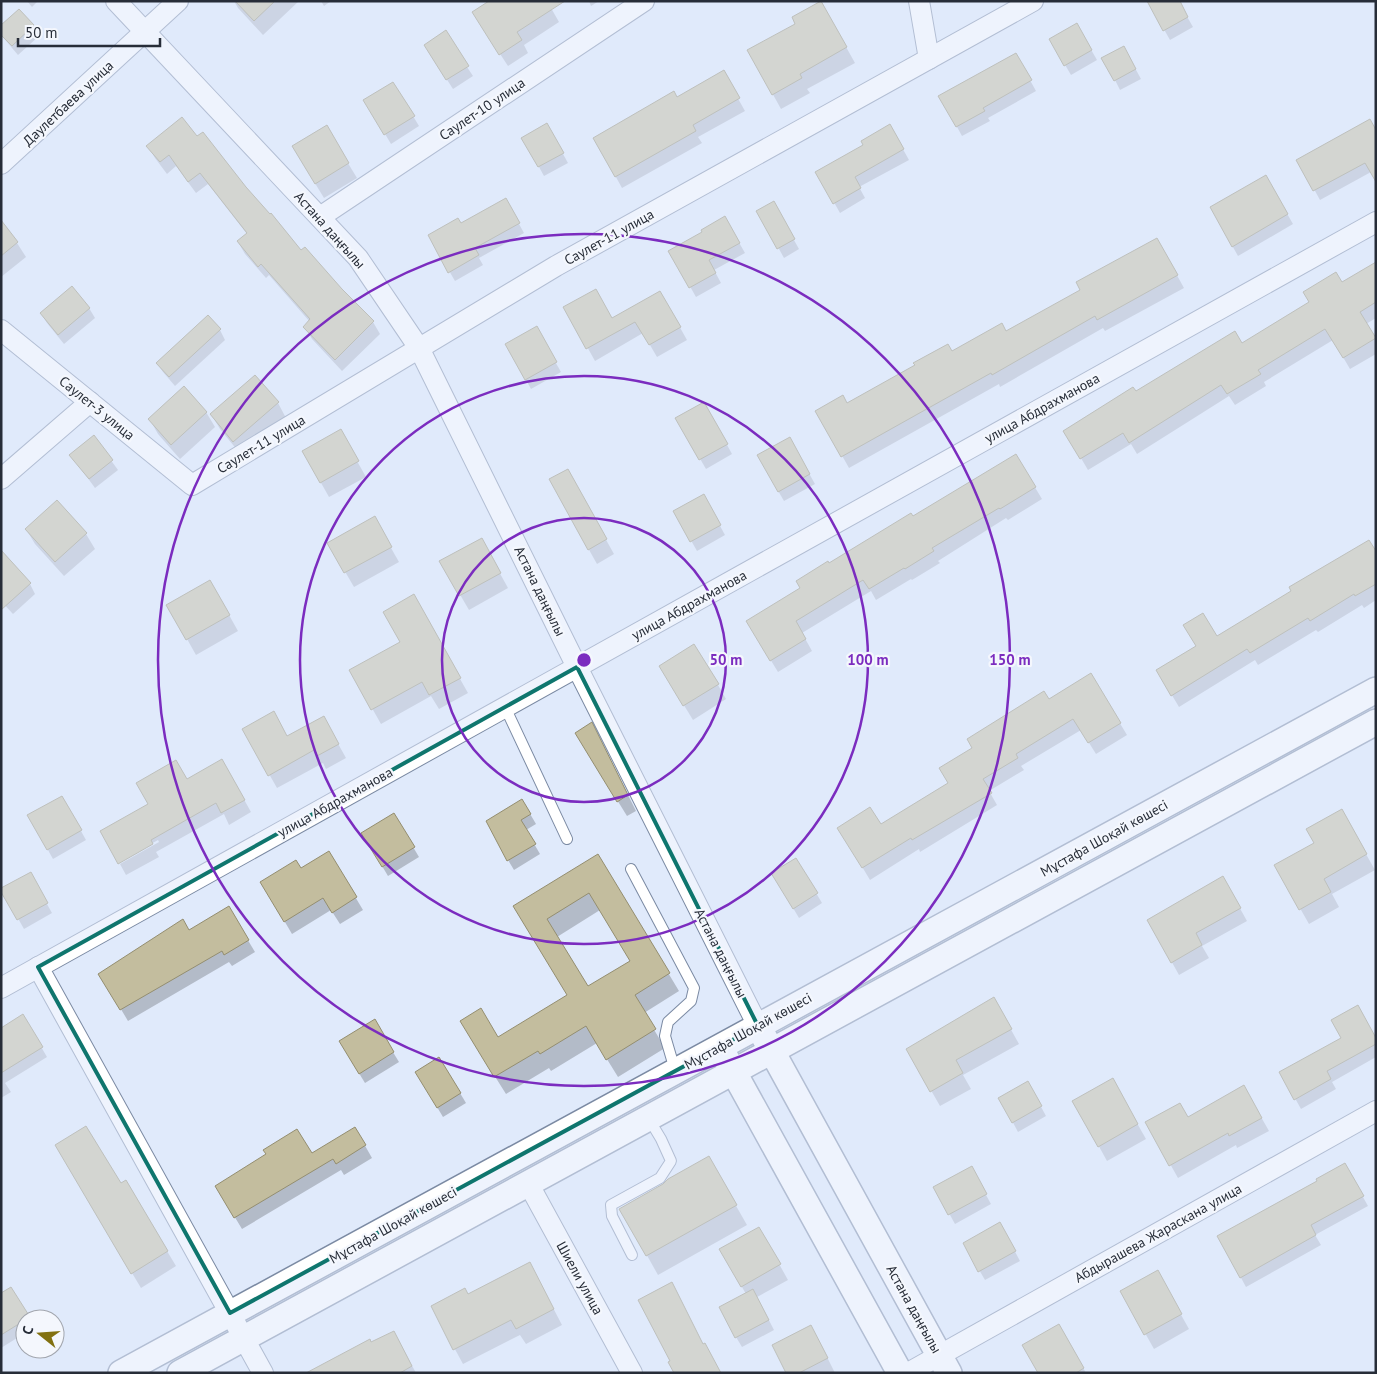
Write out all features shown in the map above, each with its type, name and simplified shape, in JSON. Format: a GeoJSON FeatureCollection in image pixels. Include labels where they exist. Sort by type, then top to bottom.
{"type":"FeatureCollection","features":[{"type":"Feature","properties":{"kind":"street","name":"Астана даңғылы"},"geometry":{"type":"LineString","coordinates":[[116,1],[358,258],[419,348],[758,1026],[944,1364]]}},
{"type":"Feature","properties":{"kind":"street","name":"Даулетбаева улица"},"geometry":{"type":"LineString","coordinates":[[1,164],[178,1]]}},
{"type":"Feature","properties":{"kind":"street","name":"Саулет-10 улица"},"geometry":{"type":"LineString","coordinates":[[320,217],[644,1]]}},
{"type":"Feature","properties":{"kind":"street"},"geometry":{"type":"LineString","coordinates":[[919,1],[929,59]]}},
{"type":"Feature","properties":{"kind":"street","name":"Саулет-11 улица"},"geometry":{"type":"LineString","coordinates":[[192,485],[556,266],[1033,1]]}},
{"type":"Feature","properties":{"kind":"street","name":"улица Абдрахманова"},"geometry":{"type":"LineString","coordinates":[[1,988],[1376,222]]}},
{"type":"Feature","properties":{"kind":"street","name":"Саулет-3 улица"},"geometry":{"type":"LineString","coordinates":[[1,330],[192,485]]}},
{"type":"Feature","properties":{"kind":"street"},"geometry":{"type":"LineString","coordinates":[[1,480],[90,402]]}},
{"type":"Feature","properties":{"kind":"street","name":"Мұстафа Шоқай көшесі"},"geometry":{"type":"LineString","coordinates":[[121,1373],[1376,690]]}},
{"type":"Feature","properties":{"kind":"street","name":"Мұстафа Шоқай көшесі"},"geometry":{"type":"LineString","coordinates":[[180,1373],[1376,722]]}},
{"type":"Feature","properties":{"kind":"street"},"geometry":{"type":"LineString","coordinates":[[38,967],[263,1373]]}},
{"type":"Feature","properties":{"kind":"street"},"geometry":{"type":"LineString","coordinates":[[720,1046],[900,1373]]}},
{"type":"Feature","properties":{"kind":"street","name":"Абдырашева Жараскана улица"},"geometry":{"type":"LineString","coordinates":[[908,1373],[944,1364],[1376,1111]]}},
{"type":"Feature","properties":{"kind":"street","name":"Шиели улица"},"geometry":{"type":"LineString","coordinates":[[528,1183],[632,1373]]}},
{"type":"Feature","properties":{"kind":"lane"},"geometry":{"type":"LineString","coordinates":[[505,707],[567,839]]}},
{"type":"Feature","properties":{"kind":"lane"},"geometry":{"type":"LineString","coordinates":[[631,869],[694,988],[691,1001],[668,1022],[665,1036],[675,1071]]}},
{"type":"Feature","properties":{"kind":"lane"},"geometry":{"type":"LineString","coordinates":[[632,1255],[612,1216],[612,1205],[660,1178],[671,1161],[649,1119]]}},
{"type":"Feature","properties":{"kind":"highlighted area"},"geometry":{"type":"Polygon","coordinates":[[[577,667],[758,1026],[230,1313],[38,967],[577,667]]]}},
{"type":"Feature","properties":{"kind":"building"},"geometry":{"type":"Polygon","coordinates":[[[235,1],[275,1],[254,21],[235,1]]]}},
{"type":"Feature","properties":{"kind":"building"},"geometry":{"type":"Polygon","coordinates":[[[489,1],[565,1],[517,32],[522,40],[499,55],[472,12],[489,1]]]}},
{"type":"Feature","properties":{"kind":"building"},"geometry":{"type":"Polygon","coordinates":[[[821,1],[847,47],[800,74],[802,78],[772,95],[747,50],[795,24],[792,17],[821,1]]]}},
{"type":"Feature","properties":{"kind":"building"},"geometry":{"type":"Polygon","coordinates":[[[1147,1],[1180,1],[1188,17],[1163,31],[1147,1]]]}},
{"type":"Feature","properties":{"kind":"building"},"geometry":{"type":"Polygon","coordinates":[[[19,9],[34,25],[12,46],[1,35],[1,25],[19,9]]]}},
{"type":"Feature","properties":{"kind":"building"},"geometry":{"type":"Polygon","coordinates":[[[1077,23],[1092,50],[1064,66],[1049,39],[1077,23]]]}},
{"type":"Feature","properties":{"kind":"building"},"geometry":{"type":"Polygon","coordinates":[[[446,30],[469,66],[446,80],[424,45],[446,30]]]}},
{"type":"Feature","properties":{"kind":"building"},"geometry":{"type":"Polygon","coordinates":[[[1124,46],[1136,69],[1114,81],[1101,58],[1124,46]]]}},
{"type":"Feature","properties":{"kind":"building"},"geometry":{"type":"Polygon","coordinates":[[[1016,53],[1032,80],[983,108],[985,111],[956,127],[938,96],[1016,53]]]}},
{"type":"Feature","properties":{"kind":"building"},"geometry":{"type":"Polygon","coordinates":[[[724,70],[740,98],[693,125],[696,131],[615,177],[593,138],[674,91],[677,97],[724,70]]]}},
{"type":"Feature","properties":{"kind":"building"},"geometry":{"type":"Polygon","coordinates":[[[393,82],[415,116],[384,135],[363,100],[393,82]]]}},
{"type":"Feature","properties":{"kind":"building"},"geometry":{"type":"Polygon","coordinates":[[[182,117],[197,136],[203,132],[246,187],[271,213],[301,250],[305,247],[342,289],[374,321],[335,360],[303,327],[310,319],[261,264],[258,267],[237,241],[247,233],[200,173],[188,182],[169,155],[160,162],[146,146],[182,117]]]}},
{"type":"Feature","properties":{"kind":"building"},"geometry":{"type":"Polygon","coordinates":[[[1370,119],[1376,130],[1376,182],[1365,163],[1313,191],[1296,160],[1370,119]]]}},
{"type":"Feature","properties":{"kind":"building"},"geometry":{"type":"Polygon","coordinates":[[[547,123],[564,153],[538,167],[521,138],[547,123]]]}},
{"type":"Feature","properties":{"kind":"building"},"geometry":{"type":"Polygon","coordinates":[[[890,124],[904,149],[855,177],[861,188],[833,204],[815,172],[863,145],[861,141],[890,124]]]}},
{"type":"Feature","properties":{"kind":"building"},"geometry":{"type":"Polygon","coordinates":[[[327,125],[349,163],[315,184],[292,146],[327,125]]]}},
{"type":"Feature","properties":{"kind":"building"},"geometry":{"type":"Polygon","coordinates":[[[1266,175],[1288,214],[1232,247],[1210,207],[1266,175]]]}},
{"type":"Feature","properties":{"kind":"building"},"geometry":{"type":"Polygon","coordinates":[[[506,198],[520,223],[475,248],[479,255],[448,273],[428,235],[458,218],[461,223],[506,198]]]}},
{"type":"Feature","properties":{"kind":"building"},"geometry":{"type":"Polygon","coordinates":[[[774,201],[795,239],[777,249],[756,211],[774,201]]]}},
{"type":"Feature","properties":{"kind":"building"},"geometry":{"type":"Polygon","coordinates":[[[725,216],[740,243],[709,260],[716,273],[689,288],[668,251],[702,232],[701,230],[725,216]]]}},
{"type":"Feature","properties":{"kind":"building"},"geometry":{"type":"Polygon","coordinates":[[[1,220],[18,242],[1,256],[1,220]]]}},
{"type":"Feature","properties":{"kind":"building"},"geometry":{"type":"Polygon","coordinates":[[[1157,238],[1178,275],[1097,320],[1095,316],[992,375],[991,373],[841,457],[815,411],[843,395],[847,403],[948,344],[952,351],[1002,323],[1006,331],[1080,290],[1076,282],[1157,238]]]}},
{"type":"Feature","properties":{"kind":"building"},"geometry":{"type":"Polygon","coordinates":[[[1376,262],[1376,302],[1360,312],[1376,338],[1343,358],[1325,329],[1258,370],[1261,374],[1227,394],[1221,385],[1129,443],[1123,433],[1080,459],[1063,431],[1133,387],[1136,391],[1235,331],[1242,343],[1309,302],[1303,292],[1336,272],[1342,282],[1376,262]]]}},
{"type":"Feature","properties":{"kind":"building"},"geometry":{"type":"Polygon","coordinates":[[[72,286],[90,308],[58,335],[40,313],[72,286]]]}},
{"type":"Feature","properties":{"kind":"building"},"geometry":{"type":"Polygon","coordinates":[[[596,289],[612,318],[660,291],[681,327],[649,345],[635,322],[586,349],[563,307],[596,289]]]}},
{"type":"Feature","properties":{"kind":"building"},"geometry":{"type":"Polygon","coordinates":[[[208,315],[221,329],[169,377],[156,363],[208,315]]]}},
{"type":"Feature","properties":{"kind":"building"},"geometry":{"type":"Polygon","coordinates":[[[537,326],[557,362],[525,380],[505,344],[537,326]]]}},
{"type":"Feature","properties":{"kind":"building"},"geometry":{"type":"Polygon","coordinates":[[[255,375],[279,402],[233,442],[210,414],[255,375]]]}},
{"type":"Feature","properties":{"kind":"building"},"geometry":{"type":"Polygon","coordinates":[[[184,386],[207,412],[171,445],[148,419],[184,386]]]}},
{"type":"Feature","properties":{"kind":"building"},"geometry":{"type":"Polygon","coordinates":[[[704,402],[728,444],[699,460],[675,418],[704,402]]]}},
{"type":"Feature","properties":{"kind":"building"},"geometry":{"type":"Polygon","coordinates":[[[341,429],[359,461],[320,483],[302,451],[341,429]]]}},
{"type":"Feature","properties":{"kind":"building"},"geometry":{"type":"Polygon","coordinates":[[[94,435],[113,460],[89,479],[69,455],[94,435]]]}},
{"type":"Feature","properties":{"kind":"building"},"geometry":{"type":"Polygon","coordinates":[[[790,437],[810,474],[778,492],[757,455],[790,437]]]}},
{"type":"Feature","properties":{"kind":"building"},"geometry":{"type":"Polygon","coordinates":[[[1016,454],[1036,487],[932,548],[934,551],[905,569],[869,589],[863,580],[796,621],[806,639],[770,661],[746,621],[800,588],[796,581],[828,561],[829,563],[911,513],[913,516],[1016,454]]]}},
{"type":"Feature","properties":{"kind":"building"},"geometry":{"type":"Polygon","coordinates":[[[568,469],[607,539],[588,550],[549,479],[568,469]]]}},
{"type":"Feature","properties":{"kind":"building"},"geometry":{"type":"Polygon","coordinates":[[[704,494],[721,525],[690,542],[673,511],[704,494]]]}},
{"type":"Feature","properties":{"kind":"building"},"geometry":{"type":"Polygon","coordinates":[[[57,500],[87,533],[55,562],[25,529],[57,500]]]}},
{"type":"Feature","properties":{"kind":"building"},"geometry":{"type":"Polygon","coordinates":[[[375,516],[392,547],[344,573],[327,543],[375,516]]]}},
{"type":"Feature","properties":{"kind":"building"},"geometry":{"type":"Polygon","coordinates":[[[482,538],[501,573],[459,596],[439,561],[482,538]]]}},
{"type":"Feature","properties":{"kind":"building"},"geometry":{"type":"Polygon","coordinates":[[[1369,540],[1376,551],[1376,584],[1355,596],[1354,594],[1310,621],[1308,618],[1250,653],[1247,649],[1171,696],[1156,670],[1196,646],[1183,625],[1203,613],[1217,636],[1291,591],[1289,587],[1369,540]]]}},
{"type":"Feature","properties":{"kind":"building"},"geometry":{"type":"Polygon","coordinates":[[[1,550],[31,583],[1,610],[1,550]]]}},
{"type":"Feature","properties":{"kind":"building"},"geometry":{"type":"Polygon","coordinates":[[[210,580],[230,615],[186,640],[166,605],[210,580]]]}},
{"type":"Feature","properties":{"kind":"building"},"geometry":{"type":"Polygon","coordinates":[[[414,594],[461,678],[429,695],[422,682],[371,710],[349,670],[400,642],[383,612],[414,594]]]}},
{"type":"Feature","properties":{"kind":"building"},"geometry":{"type":"Polygon","coordinates":[[[694,644],[719,684],[683,706],[659,666],[694,644]]]}},
{"type":"Feature","properties":{"kind":"building"},"geometry":{"type":"Polygon","coordinates":[[[1091,673],[1121,723],[1088,743],[1073,719],[1016,754],[1018,758],[983,779],[992,793],[862,868],[837,828],[870,807],[881,824],[948,783],[939,768],[972,748],[967,739],[1044,691],[1049,699],[1091,673]]]}},
{"type":"Feature","properties":{"kind":"building"},"geometry":{"type":"Polygon","coordinates":[[[274,711],[287,736],[324,716],[339,744],[317,756],[314,750],[268,776],[242,729],[274,711]]]}},
{"type":"Feature","properties":{"kind":"building"},"geometry":{"type":"Polygon","coordinates":[[[592,722],[628,795],[617,802],[575,733],[592,722]]]}},
{"type":"Feature","properties":{"kind":"building"},"geometry":{"type":"Polygon","coordinates":[[[222,759],[245,800],[221,813],[216,803],[151,840],[153,844],[118,864],[100,831],[148,804],[136,783],[176,760],[187,779],[222,759]]]}},
{"type":"Feature","properties":{"kind":"building"},"geometry":{"type":"Polygon","coordinates":[[[62,796],[82,830],[47,850],[27,815],[62,796]]]}},
{"type":"Feature","properties":{"kind":"building"},"geometry":{"type":"Polygon","coordinates":[[[522,799],[531,814],[521,820],[536,844],[507,861],[486,821],[522,799]]]}},
{"type":"Feature","properties":{"kind":"building"},"geometry":{"type":"Polygon","coordinates":[[[1342,809],[1367,854],[1324,879],[1331,892],[1299,910],[1274,865],[1314,843],[1306,829],[1342,809]]]}},
{"type":"Feature","properties":{"kind":"building"},"geometry":{"type":"Polygon","coordinates":[[[394,813],[415,847],[382,867],[361,833],[394,813]]]}},
{"type":"Feature","properties":{"kind":"building"},"geometry":{"type":"Polygon","coordinates":[[[329,851],[357,897],[332,913],[323,898],[284,922],[260,882],[296,860],[301,868],[329,851]]]}},
{"type":"Feature","properties":{"kind":"building"},"geometry":{"type":"Polygon","coordinates":[[[598,854],[670,973],[635,995],[656,1029],[606,1060],[586,1026],[540,1054],[538,1051],[494,1077],[460,1021],[481,1008],[498,1037],[567,995],[513,906],[598,854]],[[589,893],[547,919],[588,986],[630,961],[589,893]]]}},
{"type":"Feature","properties":{"kind":"building"},"geometry":{"type":"Polygon","coordinates":[[[796,858],[818,893],[793,909],[771,873],[796,858]]]}},
{"type":"Feature","properties":{"kind":"building"},"geometry":{"type":"Polygon","coordinates":[[[31,872],[48,903],[17,920],[1,892],[1,888],[31,872]]]}},
{"type":"Feature","properties":{"kind":"building"},"geometry":{"type":"Polygon","coordinates":[[[1223,876],[1241,908],[1196,933],[1202,945],[1171,963],[1147,920],[1223,876]]]}},
{"type":"Feature","properties":{"kind":"building"},"geometry":{"type":"Polygon","coordinates":[[[229,906],[249,940],[224,955],[222,951],[120,1010],[98,974],[183,919],[189,930],[229,906]]]}},
{"type":"Feature","properties":{"kind":"building"},"geometry":{"type":"Polygon","coordinates":[[[994,997],[1012,1029],[956,1060],[963,1073],[930,1092],[906,1049],[994,997]]]}},
{"type":"Feature","properties":{"kind":"building"},"geometry":{"type":"Polygon","coordinates":[[[1358,1005],[1376,1038],[1376,1044],[1327,1071],[1331,1079],[1294,1100],[1279,1072],[1341,1038],[1331,1020],[1358,1005]]]}},
{"type":"Feature","properties":{"kind":"building"},"geometry":{"type":"Polygon","coordinates":[[[23,1014],[43,1047],[1,1073],[1,1028],[23,1014]]]}},
{"type":"Feature","properties":{"kind":"building"},"geometry":{"type":"Polygon","coordinates":[[[375,1019],[394,1052],[359,1074],[339,1041],[375,1019]]]}},
{"type":"Feature","properties":{"kind":"building"},"geometry":{"type":"Polygon","coordinates":[[[439,1057],[461,1093],[437,1108],[415,1072],[439,1057]]]}},
{"type":"Feature","properties":{"kind":"building"},"geometry":{"type":"Polygon","coordinates":[[[1113,1078],[1138,1124],[1098,1147],[1072,1101],[1113,1078]]]}},
{"type":"Feature","properties":{"kind":"building"},"geometry":{"type":"Polygon","coordinates":[[[1028,1081],[1042,1106],[1012,1123],[998,1098],[1028,1081]]]}},
{"type":"Feature","properties":{"kind":"building"},"geometry":{"type":"Polygon","coordinates":[[[1244,1085],[1262,1118],[1229,1136],[1228,1133],[1169,1166],[1145,1122],[1180,1103],[1188,1117],[1244,1085]]]}},
{"type":"Feature","properties":{"kind":"building"},"geometry":{"type":"Polygon","coordinates":[[[86,1126],[121,1183],[126,1180],[168,1251],[131,1274],[55,1145],[86,1126]]]}},
{"type":"Feature","properties":{"kind":"building"},"geometry":{"type":"Polygon","coordinates":[[[355,1127],[366,1145],[336,1164],[333,1159],[234,1218],[215,1186],[266,1154],[263,1150],[297,1129],[312,1153],[355,1127]]]}},
{"type":"Feature","properties":{"kind":"building"},"geometry":{"type":"Polygon","coordinates":[[[709,1156],[737,1205],[646,1256],[619,1209],[709,1156]]]}},
{"type":"Feature","properties":{"kind":"building"},"geometry":{"type":"Polygon","coordinates":[[[1345,1163],[1364,1196],[1311,1225],[1316,1235],[1240,1278],[1217,1236],[1317,1181],[1316,1179],[1345,1163]]]}},
{"type":"Feature","properties":{"kind":"building"},"geometry":{"type":"Polygon","coordinates":[[[972,1166],[987,1194],[948,1215],[933,1187],[972,1166]]]}},
{"type":"Feature","properties":{"kind":"building"},"geometry":{"type":"Polygon","coordinates":[[[1000,1222],[1016,1251],[978,1272],[963,1243],[1000,1222]]]}},
{"type":"Feature","properties":{"kind":"building"},"geometry":{"type":"Polygon","coordinates":[[[759,1227],[781,1264],[741,1287],[719,1249],[759,1227]]]}},
{"type":"Feature","properties":{"kind":"building"},"geometry":{"type":"Polygon","coordinates":[[[530,1262],[554,1309],[516,1329],[511,1320],[453,1350],[431,1306],[465,1288],[468,1294],[530,1262]]]}},
{"type":"Feature","properties":{"kind":"building"},"geometry":{"type":"Polygon","coordinates":[[[1158,1270],[1182,1314],[1144,1335],[1120,1291],[1158,1270]]]}},
{"type":"Feature","properties":{"kind":"building"},"geometry":{"type":"Polygon","coordinates":[[[672,1282],[703,1344],[705,1343],[721,1373],[674,1373],[668,1362],[670,1361],[638,1300],[672,1282]]]}},
{"type":"Feature","properties":{"kind":"building"},"geometry":{"type":"Polygon","coordinates":[[[11,1287],[25,1309],[15,1309],[15,1326],[1,1335],[1,1293],[11,1287]]]}},
{"type":"Feature","properties":{"kind":"building"},"geometry":{"type":"Polygon","coordinates":[[[753,1289],[769,1320],[735,1338],[719,1307],[753,1289]]]}},
{"type":"Feature","properties":{"kind":"building"},"geometry":{"type":"Polygon","coordinates":[[[1059,1324],[1084,1368],[1076,1373],[1038,1373],[1022,1345],[1059,1324]]]}},
{"type":"Feature","properties":{"kind":"building"},"geometry":{"type":"Polygon","coordinates":[[[811,1325],[828,1358],[799,1373],[786,1373],[772,1345],[811,1325]]]}},
{"type":"Feature","properties":{"kind":"building"},"geometry":{"type":"Polygon","coordinates":[[[394,1331],[412,1366],[400,1373],[306,1373],[370,1339],[371,1342],[394,1331]]]}}]}
